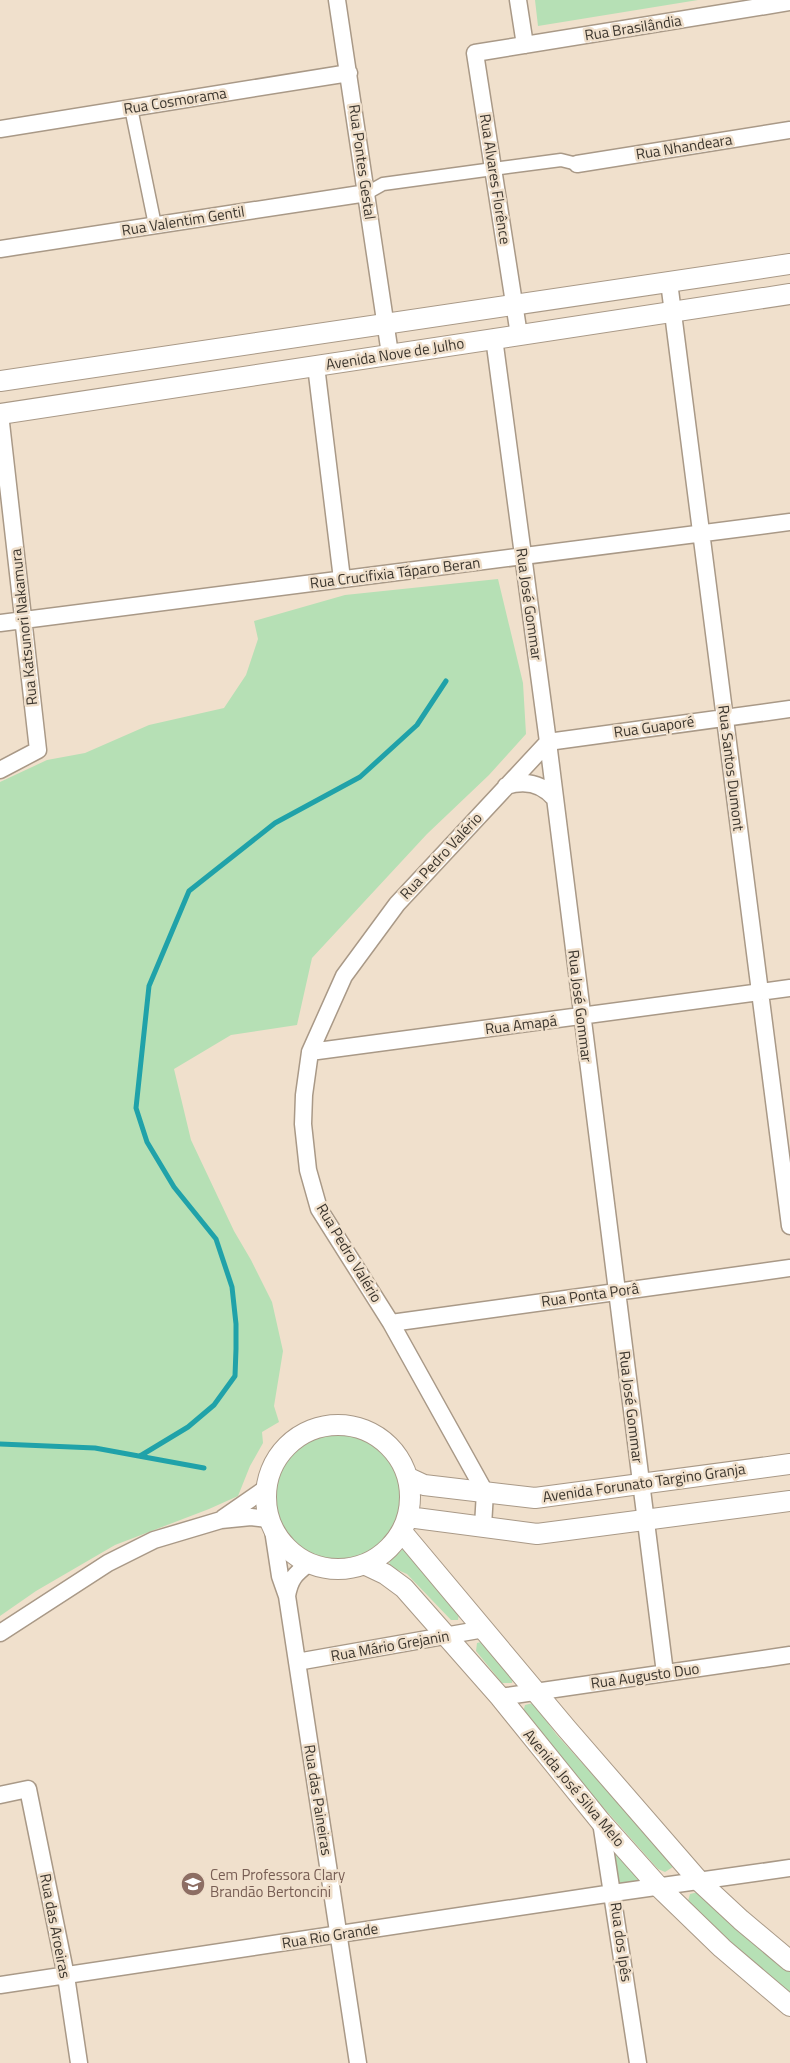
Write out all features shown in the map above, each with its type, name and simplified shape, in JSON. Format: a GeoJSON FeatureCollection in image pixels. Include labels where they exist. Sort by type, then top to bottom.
{"type":"FeatureCollection","features":[{"type":"Feature","properties":{"kind":"street","name":"Rua Pontes Gestal"},"geometry":{"type":"LineString","coordinates":[[337,0],[390,354]]}},
{"type":"Feature","properties":{"kind":"street"},"geometry":{"type":"LineString","coordinates":[[518,0],[525,45]]}},
{"type":"Feature","properties":{"kind":"street","name":"Rua Brasilândia"},"geometry":{"type":"LineString","coordinates":[[475,53],[790,2]]}},
{"type":"Feature","properties":{"kind":"street","name":"Rua Alvares Florênce"},"geometry":{"type":"LineString","coordinates":[[475,53],[519,334]]}},
{"type":"Feature","properties":{"kind":"street","name":"Rua Cosmorama"},"geometry":{"type":"LineString","coordinates":[[0,129],[349,73]]}},
{"type":"Feature","properties":{"kind":"street"},"geometry":{"type":"LineString","coordinates":[[131,108],[155,225]]}},
{"type":"Feature","properties":{"kind":"street","name":"Rua Nhandeara"},"geometry":{"type":"LineString","coordinates":[[577,164],[790,130]]}},
{"type":"Feature","properties":{"kind":"street"},"geometry":{"type":"LineString","coordinates":[[367,193],[383,184],[561,160],[577,164]]}},
{"type":"Feature","properties":{"kind":"street","name":"Rua Valentim Gentil"},"geometry":{"type":"LineString","coordinates":[[0,249],[367,193]]}},
{"type":"Feature","properties":{"kind":"street","name":"Avenida Nove de Julho"},"geometry":{"type":"LineString","coordinates":[[0,381],[790,264]]}},
{"type":"Feature","properties":{"kind":"street","name":"Rua Santos Dumont"},"geometry":{"type":"LineString","coordinates":[[669,282],[790,1226]]}},
{"type":"Feature","properties":{"kind":"street","name":"Avenida Nove de Julho"},"geometry":{"type":"LineString","coordinates":[[0,414],[673,310],[790,294]]}},
{"type":"Feature","properties":{"kind":"street","name":"Rua José Gommar"},"geometry":{"type":"LineString","coordinates":[[494,338],[548,742],[581,1017],[665,1673]]}},
{"type":"Feature","properties":{"kind":"street"},"geometry":{"type":"LineString","coordinates":[[316,366],[342,579]]}},
{"type":"Feature","properties":{"kind":"street","name":"Rua Katsunori Nakamura"},"geometry":{"type":"LineString","coordinates":[[0,414],[38,750],[0,770]]}},
{"type":"Feature","properties":{"kind":"street","name":"Rua Crucifixia Táparo Beran"},"geometry":{"type":"LineString","coordinates":[[0,623],[790,522]]}},
{"type":"Feature","properties":{"kind":"street","name":"Rua Guaporé"},"geometry":{"type":"LineString","coordinates":[[548,742],[790,709]]}},
{"type":"Feature","properties":{"kind":"street","name":"Rua Pedro Valério"},"geometry":{"type":"LineString","coordinates":[[485,1492],[391,1323],[319,1209],[308,1170],[304,1124],[304,1095],[310,1052],[344,976],[396,904],[548,742]]}},
{"type":"Feature","properties":{"kind":"street"},"geometry":{"type":"LineString","coordinates":[[506,786],[523,783],[532,784],[544,789],[555,799]]}},
{"type":"Feature","properties":{"kind":"street","name":"Rua Amapá"},"geometry":{"type":"LineString","coordinates":[[310,1052],[790,988]]}},
{"type":"Feature","properties":{"kind":"street","name":"Rua Ponta Porâ"},"geometry":{"type":"LineString","coordinates":[[391,1323],[790,1268]]}},
{"type":"Feature","properties":{"kind":"street"},"geometry":{"type":"LineString","coordinates":[[344,1425],[366,1430],[385,1441],[400,1458],[409,1478],[411,1498],[405,1525],[393,1546],[381,1557],[366,1565],[347,1570],[327,1569],[308,1564],[282,1544],[270,1524],[265,1504],[271,1468],[284,1449],[301,1435],[322,1426],[344,1425]]}},
{"type":"Feature","properties":{"kind":"street","name":"Avenida Forunato Targino Granja"},"geometry":{"type":"LineString","coordinates":[[409,1478],[424,1485],[535,1498],[790,1464]]}},
{"type":"Feature","properties":{"kind":"street"},"geometry":{"type":"LineString","coordinates":[[221,1520],[266,1489]]}},
{"type":"Feature","properties":{"kind":"street"},"geometry":{"type":"LineString","coordinates":[[483,1526],[485,1492]]}},
{"type":"Feature","properties":{"kind":"street"},"geometry":{"type":"LineString","coordinates":[[405,1525],[483,1526],[537,1534],[790,1501]]}},
{"type":"Feature","properties":{"kind":"street"},"geometry":{"type":"LineString","coordinates":[[0,1633],[108,1563],[154,1540],[221,1520],[251,1517],[270,1524]]}},
{"type":"Feature","properties":{"kind":"street","name":"Rua das Paineiras"},"geometry":{"type":"LineString","coordinates":[[270,1524],[280,1576],[287,1596],[358,2063]]}},
{"type":"Feature","properties":{"kind":"street"},"geometry":{"type":"LineString","coordinates":[[405,1525],[484,1629],[699,1881],[741,1920],[790,1961]]}},
{"type":"Feature","properties":{"kind":"street"},"geometry":{"type":"LineString","coordinates":[[287,1596],[290,1583],[297,1573],[308,1564]]}},
{"type":"Feature","properties":{"kind":"street","name":"Avenida José Silva Melo"},"geometry":{"type":"LineString","coordinates":[[366,1565],[385,1574],[404,1588],[500,1697],[601,1822],[659,1887],[722,1948],[790,2006]]}},
{"type":"Feature","properties":{"kind":"street","name":"Rua Mário Grejanin"},"geometry":{"type":"LineString","coordinates":[[297,1662],[484,1629]]}},
{"type":"Feature","properties":{"kind":"street","name":"Rua Augusto Duo"},"geometry":{"type":"LineString","coordinates":[[500,1697],[790,1655]]}},
{"type":"Feature","properties":{"kind":"street","name":"Rua das Aroeiras"},"geometry":{"type":"LineString","coordinates":[[0,1795],[28,1789],[66,1976],[79,2063]]}},
{"type":"Feature","properties":{"kind":"street","name":"Rua dos Ipês"},"geometry":{"type":"LineString","coordinates":[[601,1822],[638,2063]]}},
{"type":"Feature","properties":{"kind":"street"},"geometry":{"type":"LineString","coordinates":[[699,1881],[790,1868]]}},
{"type":"Feature","properties":{"kind":"street","name":"Rua Rio Grande"},"geometry":{"type":"LineString","coordinates":[[0,1985],[699,1881]]}},
{"type":"Feature","properties":{"kind":"green space"},"geometry":{"type":"Polygon","coordinates":[[[535,0],[698,0],[538,26],[535,0]]]}},
{"type":"Feature","properties":{"kind":"green space"},"geometry":{"type":"Polygon","coordinates":[[[498,579],[523,683],[526,734],[489,775],[427,834],[312,958],[297,1025],[231,1035],[174,1069],[191,1140],[234,1231],[272,1302],[283,1351],[274,1406],[279,1422],[262,1432],[263,1443],[250,1466],[238,1496],[115,1545],[36,1591],[0,1616],[0,782],[47,760],[85,753],[149,725],[224,708],[246,675],[258,639],[254,621],[345,595],[498,579]]]}},
{"type":"Feature","properties":{"kind":"green space"},"geometry":{"type":"Polygon","coordinates":[[[338,1433],[362,1437],[383,1451],[397,1472],[401,1496],[397,1520],[383,1541],[362,1555],[338,1559],[314,1555],[293,1541],[279,1520],[275,1496],[279,1472],[293,1451],[314,1437],[338,1433]]]}},
{"type":"Feature","properties":{"kind":"green space"},"geometry":{"type":"Polygon","coordinates":[[[405,1547],[459,1614],[458,1620],[451,1620],[407,1574],[391,1567],[389,1562],[405,1547]]]}},
{"type":"Feature","properties":{"kind":"green space"},"geometry":{"type":"Polygon","coordinates":[[[485,1641],[513,1677],[512,1683],[502,1683],[476,1651],[477,1643],[485,1641]]]}},
{"type":"Feature","properties":{"kind":"green space"},"geometry":{"type":"Polygon","coordinates":[[[533,1703],[556,1734],[664,1854],[673,1867],[665,1872],[658,1869],[578,1779],[523,1712],[525,1705],[533,1703]]]}},
{"type":"Feature","properties":{"kind":"green space"},"geometry":{"type":"Polygon","coordinates":[[[606,1833],[651,1884],[616,1889],[606,1833]]]}},
{"type":"Feature","properties":{"kind":"green space"},"geometry":{"type":"Polygon","coordinates":[[[698,1892],[790,1971],[790,1994],[714,1931],[688,1901],[690,1894],[698,1892]]]}},
{"type":"Feature","properties":{"kind":"waterway"},"geometry":{"type":"LineString","coordinates":[[140,1456],[188,1427],[214,1405],[235,1376],[236,1349],[236,1324],[232,1287],[216,1239],[174,1187],[147,1142],[136,1108],[149,986],[189,891],[275,823],[360,777],[417,725],[446,681]]}},
{"type":"Feature","properties":{"kind":"waterway"},"geometry":{"type":"LineString","coordinates":[[0,1444],[95,1448],[204,1468]]}},
{"type":"Feature","properties":{"kind":"place","name":"Cem Professora Clary Brandão Bertoncini"},"geometry":{"type":"Point","coordinates":[193,1884]}}]}
